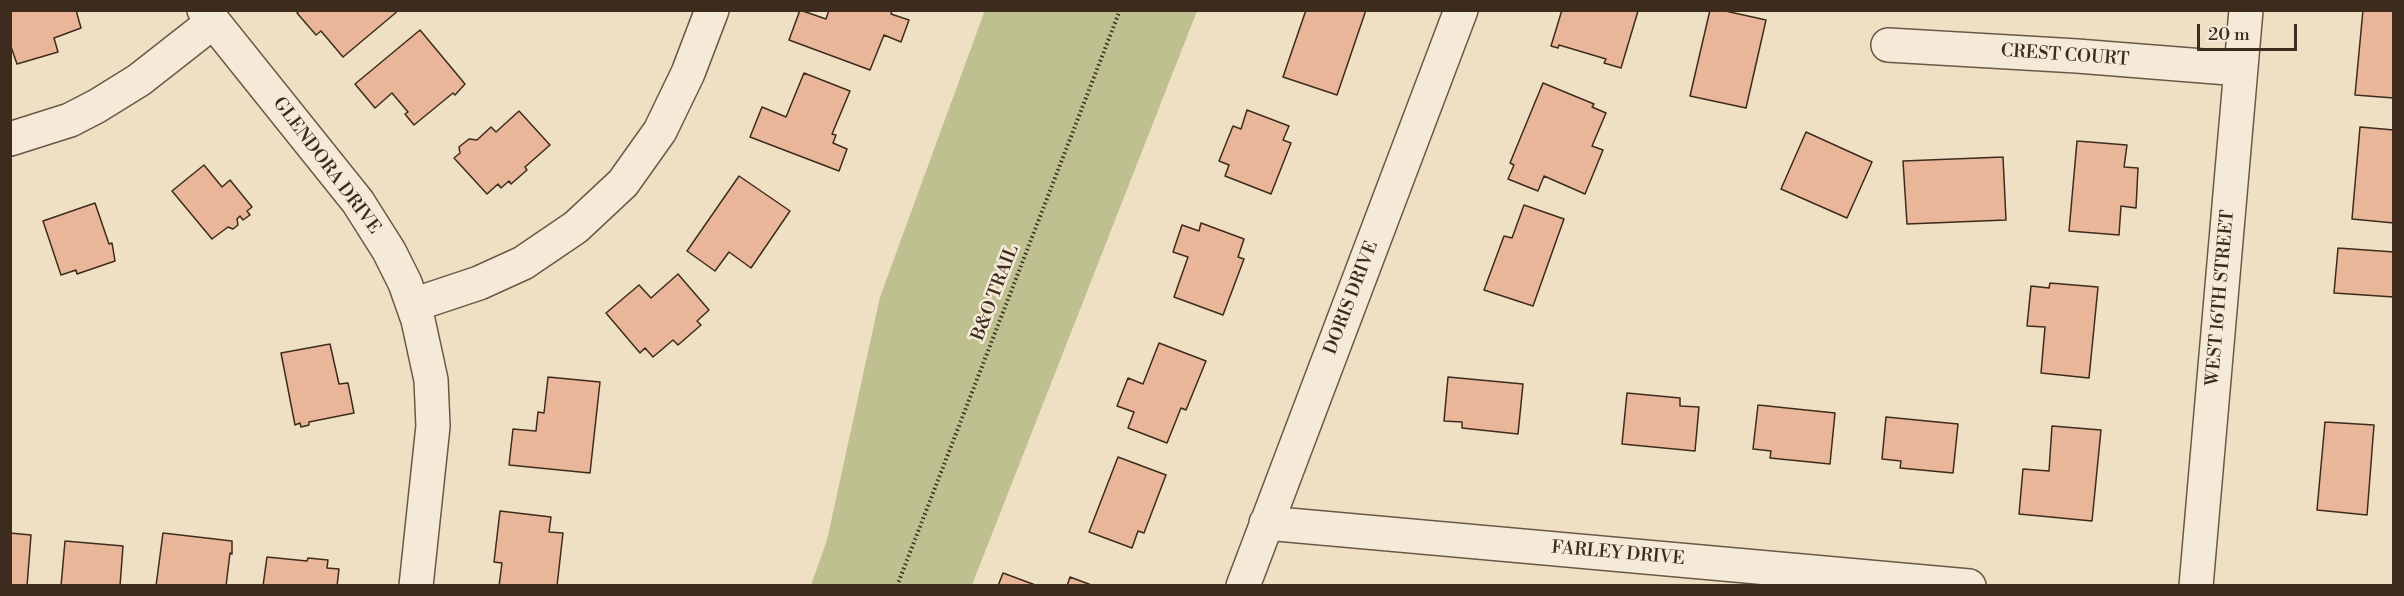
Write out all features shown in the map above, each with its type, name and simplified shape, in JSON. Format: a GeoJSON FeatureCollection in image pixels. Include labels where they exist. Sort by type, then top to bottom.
{"type":"FeatureCollection","features":[{"type":"Feature","properties":{"kind":"street"},"geometry":{"type":"LineString","coordinates":[[413,305],[479,284],[523,263],[576,227],[623,183],[660,131],[688,73],[712,10]]}},
{"type":"Feature","properties":{"kind":"street","name":"DORIS DRIVE"},"geometry":{"type":"LineString","coordinates":[[1243,585],[1461,10]]}},
{"type":"Feature","properties":{"kind":"street","name":"WEST 16TH STREET"},"geometry":{"type":"LineString","coordinates":[[2196,585],[2246,10]]}},
{"type":"Feature","properties":{"kind":"street"},"geometry":{"type":"LineString","coordinates":[[10,139],[70,120],[139,80],[208,16]]}},
{"type":"Feature","properties":{"kind":"street","name":"GLENDORA DRIVE"},"geometry":{"type":"LineString","coordinates":[[208,16],[358,202],[395,262],[413,305],[431,380],[433,426],[416,585]]}},
{"type":"Feature","properties":{"kind":"street","name":"CREST COURT"},"geometry":{"type":"LineString","coordinates":[[1888,45],[2078,56],[2241,69]]}},
{"type":"Feature","properties":{"kind":"street","name":"FARLEY DRIVE"},"geometry":{"type":"LineString","coordinates":[[1266,523],[1970,585]]}},
{"type":"Feature","properties":{"kind":"path","name":"B&O TRAIL"},"geometry":{"type":"LineString","coordinates":[[897,585],[1120,10]]}},
{"type":"Feature","properties":{"kind":"green space"},"geometry":{"type":"Polygon","coordinates":[[[985,10],[1197,11],[972,585],[811,585],[827,540],[880,297],[985,10]]]}},
{"type":"Feature","properties":{"kind":"building"},"geometry":{"type":"Polygon","coordinates":[[[10,10],[76,10],[81,28],[54,38],[58,52],[17,64],[10,44],[10,10]]]}},
{"type":"Feature","properties":{"kind":"building"},"geometry":{"type":"Polygon","coordinates":[[[300,10],[399,10],[343,57],[321,31],[316,35],[297,13],[300,10]]]}},
{"type":"Feature","properties":{"kind":"building"},"geometry":{"type":"Polygon","coordinates":[[[800,10],[826,19],[829,10],[892,10],[891,14],[909,20],[901,42],[884,35],[870,70],[789,40],[800,10]]]}},
{"type":"Feature","properties":{"kind":"building"},"geometry":{"type":"Polygon","coordinates":[[[1306,10],[1366,10],[1337,95],[1283,77],[1306,10]]]}},
{"type":"Feature","properties":{"kind":"building"},"geometry":{"type":"Polygon","coordinates":[[[1562,10],[1638,11],[1621,68],[1604,63],[1606,59],[1559,45],[1558,48],[1551,46],[1562,10]]]}},
{"type":"Feature","properties":{"kind":"building"},"geometry":{"type":"Polygon","coordinates":[[[1710,10],[1721,10],[1766,20],[1746,108],[1690,96],[1710,10]]]}},
{"type":"Feature","properties":{"kind":"building"},"geometry":{"type":"Polygon","coordinates":[[[2363,10],[2394,10],[2394,98],[2355,95],[2363,10]]]}},
{"type":"Feature","properties":{"kind":"building"},"geometry":{"type":"Polygon","coordinates":[[[420,30],[465,84],[455,95],[453,93],[414,125],[405,114],[408,112],[392,93],[375,108],[355,84],[420,30]]]}},
{"type":"Feature","properties":{"kind":"building"},"geometry":{"type":"Polygon","coordinates":[[[804,73],[850,91],[832,134],[836,135],[833,143],[847,149],[839,171],[750,137],[762,107],[786,117],[804,73]]]}},
{"type":"Feature","properties":{"kind":"building"},"geometry":{"type":"Polygon","coordinates":[[[1543,83],[1594,104],[1592,107],[1606,113],[1592,146],[1603,150],[1585,194],[1544,176],[1538,191],[1508,179],[1514,165],[1510,163],[1543,83]]]}},
{"type":"Feature","properties":{"kind":"building"},"geometry":{"type":"Polygon","coordinates":[[[1247,110],[1289,126],[1283,140],[1291,143],[1271,194],[1225,176],[1229,165],[1219,161],[1233,126],[1241,129],[1247,110]]]}},
{"type":"Feature","properties":{"kind":"building"},"geometry":{"type":"Polygon","coordinates":[[[519,111],[550,145],[525,167],[527,170],[511,184],[509,181],[501,188],[498,184],[487,194],[454,158],[460,153],[459,147],[469,139],[477,140],[491,127],[496,132],[519,111]]]}},
{"type":"Feature","properties":{"kind":"building"},"geometry":{"type":"Polygon","coordinates":[[[2360,127],[2394,130],[2394,223],[2352,219],[2360,127]]]}},
{"type":"Feature","properties":{"kind":"building"},"geometry":{"type":"Polygon","coordinates":[[[1806,132],[1872,162],[1847,218],[1781,189],[1806,132]]]}},
{"type":"Feature","properties":{"kind":"building"},"geometry":{"type":"Polygon","coordinates":[[[2077,141],[2127,145],[2124,167],[2138,168],[2136,208],[2121,206],[2119,235],[2069,231],[2077,141]]]}},
{"type":"Feature","properties":{"kind":"building"},"geometry":{"type":"Polygon","coordinates":[[[2003,157],[2006,220],[1907,224],[1903,161],[2003,157]]]}},
{"type":"Feature","properties":{"kind":"building"},"geometry":{"type":"Polygon","coordinates":[[[204,165],[222,187],[230,180],[252,207],[247,211],[250,215],[243,220],[240,216],[237,219],[238,225],[233,229],[228,227],[212,239],[172,191],[204,165]]]}},
{"type":"Feature","properties":{"kind":"building"},"geometry":{"type":"Polygon","coordinates":[[[739,176],[790,211],[751,268],[729,252],[715,271],[687,251],[739,176]]]}},
{"type":"Feature","properties":{"kind":"building"},"geometry":{"type":"Polygon","coordinates":[[[95,203],[109,244],[112,243],[115,261],[77,274],[76,270],[61,275],[43,221],[95,203]]]}},
{"type":"Feature","properties":{"kind":"building"},"geometry":{"type":"Polygon","coordinates":[[[1524,205],[1564,219],[1533,306],[1484,290],[1504,236],[1512,238],[1524,205]]]}},
{"type":"Feature","properties":{"kind":"building"},"geometry":{"type":"Polygon","coordinates":[[[1201,223],[1244,239],[1238,257],[1244,259],[1223,315],[1174,297],[1188,257],[1173,252],[1182,225],[1199,231],[1201,223]]]}},
{"type":"Feature","properties":{"kind":"building"},"geometry":{"type":"Polygon","coordinates":[[[2338,248],[2394,252],[2394,297],[2334,293],[2338,248]]]}},
{"type":"Feature","properties":{"kind":"building"},"geometry":{"type":"Polygon","coordinates":[[[678,274],[709,310],[697,321],[701,325],[678,345],[673,340],[653,357],[645,348],[640,353],[606,313],[639,285],[651,298],[678,274]]]}},
{"type":"Feature","properties":{"kind":"building"},"geometry":{"type":"Polygon","coordinates":[[[2050,283],[2098,287],[2089,378],[2041,373],[2045,327],[2027,326],[2031,286],[2049,288],[2050,283]]]}},
{"type":"Feature","properties":{"kind":"building"},"geometry":{"type":"Polygon","coordinates":[[[1159,343],[1206,361],[1186,410],[1181,408],[1167,443],[1128,428],[1134,412],[1117,406],[1128,378],[1143,384],[1159,343]]]}},
{"type":"Feature","properties":{"kind":"building"},"geometry":{"type":"Polygon","coordinates":[[[330,344],[339,384],[348,383],[354,413],[309,422],[309,425],[301,427],[300,423],[295,425],[281,353],[330,344]]]}},
{"type":"Feature","properties":{"kind":"building"},"geometry":{"type":"Polygon","coordinates":[[[548,377],[600,382],[590,473],[509,465],[513,429],[536,431],[538,412],[544,413],[548,377]]]}},
{"type":"Feature","properties":{"kind":"building"},"geometry":{"type":"Polygon","coordinates":[[[1448,377],[1523,384],[1518,434],[1462,428],[1462,422],[1444,421],[1448,377]]]}},
{"type":"Feature","properties":{"kind":"building"},"geometry":{"type":"Polygon","coordinates":[[[1627,393],[1680,398],[1680,406],[1699,407],[1695,451],[1622,444],[1627,393]]]}},
{"type":"Feature","properties":{"kind":"building"},"geometry":{"type":"Polygon","coordinates":[[[1758,405],[1835,413],[1830,464],[1770,458],[1771,451],[1753,449],[1758,405]]]}},
{"type":"Feature","properties":{"kind":"building"},"geometry":{"type":"Polygon","coordinates":[[[1886,417],[1958,424],[1953,473],[1900,468],[1901,461],[1882,459],[1886,417]]]}},
{"type":"Feature","properties":{"kind":"building"},"geometry":{"type":"Polygon","coordinates":[[[2325,422],[2374,425],[2367,515],[2317,510],[2325,422]]]}},
{"type":"Feature","properties":{"kind":"building"},"geometry":{"type":"Polygon","coordinates":[[[2052,426],[2101,430],[2092,521],[2019,514],[2023,469],[2049,471],[2052,426]]]}},
{"type":"Feature","properties":{"kind":"building"},"geometry":{"type":"Polygon","coordinates":[[[1118,457],[1166,475],[1144,533],[1138,531],[1132,548],[1089,532],[1118,457]]]}},
{"type":"Feature","properties":{"kind":"building"},"geometry":{"type":"Polygon","coordinates":[[[500,511],[551,517],[549,532],[563,533],[557,586],[499,586],[502,563],[494,562],[500,511]]]}},
{"type":"Feature","properties":{"kind":"building"},"geometry":{"type":"Polygon","coordinates":[[[10,533],[31,535],[27,586],[10,586],[10,533]]]}},
{"type":"Feature","properties":{"kind":"building"},"geometry":{"type":"Polygon","coordinates":[[[163,533],[232,541],[226,586],[156,586],[163,533]]]}},
{"type":"Feature","properties":{"kind":"building"},"geometry":{"type":"Polygon","coordinates":[[[65,541],[123,546],[120,586],[61,586],[65,541]]]}},
{"type":"Feature","properties":{"kind":"building"},"geometry":{"type":"Polygon","coordinates":[[[267,557],[307,561],[308,558],[328,560],[327,568],[339,569],[337,586],[263,586],[267,557]]]}},
{"type":"Feature","properties":{"kind":"building"},"geometry":{"type":"Polygon","coordinates":[[[1003,573],[1038,586],[998,586],[1003,573]]]}},
{"type":"Feature","properties":{"kind":"building"},"geometry":{"type":"Polygon","coordinates":[[[1070,577],[1094,586],[1067,586],[1070,577]]]}}]}
